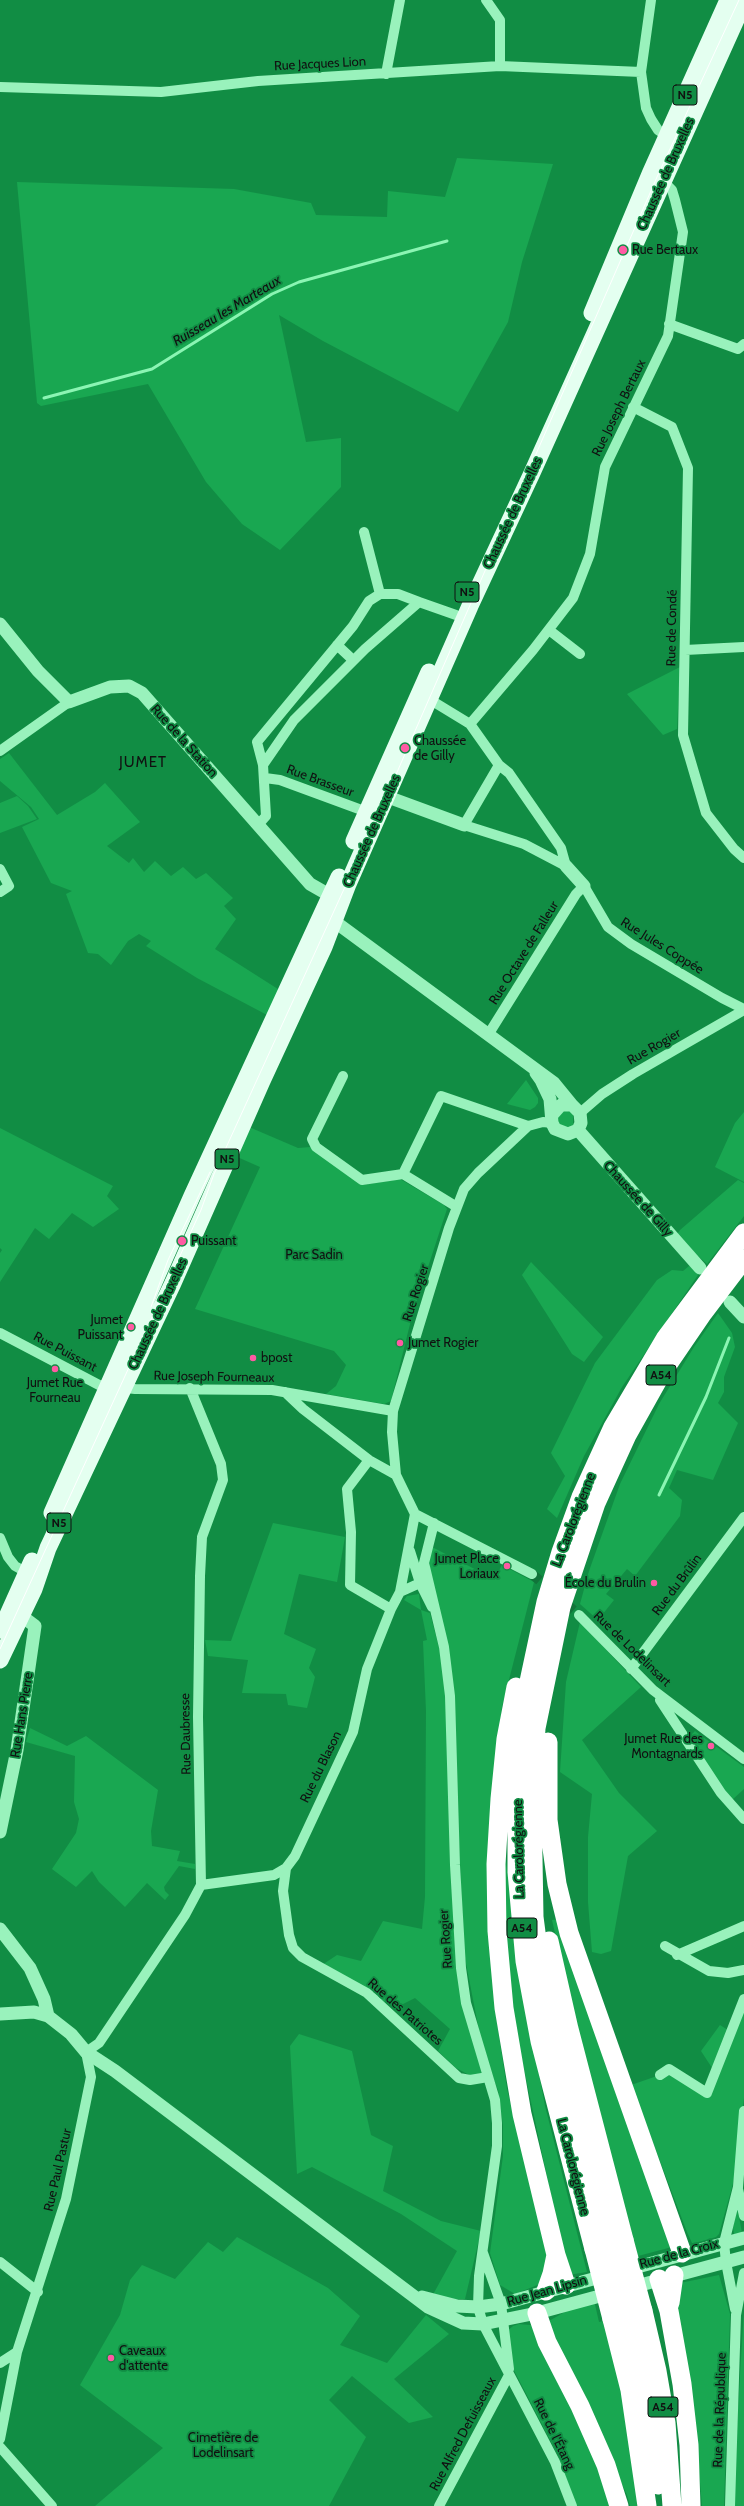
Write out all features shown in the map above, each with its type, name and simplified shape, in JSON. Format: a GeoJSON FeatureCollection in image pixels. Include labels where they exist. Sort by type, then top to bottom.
{"type":"FeatureCollection","features":[{"type":"Feature","properties":{"kind":"highway","name":"La Carolorégienne"},"geometry":{"type":"LineString","coordinates":[[608,2245],[540,2041],[525,1961],[517,1872],[517,1805],[524,1705],[546,1602],[581,1497],[613,1428],[665,1339],[744,1233]]}},
{"type":"Feature","properties":{"kind":"highway","name":"La Carolorégienne"},"geometry":{"type":"LineString","coordinates":[[661,2506],[648,2407],[626,2315],[555,2040],[538,1948],[534,1890],[532,1801],[536,1728],[557,1626],[576,1559],[596,1503],[627,1435],[672,1358],[744,1259]]}},
{"type":"Feature","properties":{"kind":"highway"},"geometry":{"type":"LineString","coordinates":[[546,1602],[530,1635],[513,1699],[506,1739],[496,1864],[497,1931],[504,2008],[513,2068],[556,2255],[566,2285]]}},
{"type":"Feature","properties":{"kind":"highway"},"geometry":{"type":"LineString","coordinates":[[557,1626],[547,1762],[548,1820],[557,1884],[568,1934],[682,2253]]}},
{"type":"Feature","properties":{"kind":"highway"},"geometry":{"type":"LineString","coordinates":[[546,2291],[552,2274],[556,2255]]}},
{"type":"Feature","properties":{"kind":"highway"},"geometry":{"type":"LineString","coordinates":[[667,2277],[669,2311],[682,2384],[689,2445],[691,2506]]}},
{"type":"Feature","properties":{"kind":"highway"},"geometry":{"type":"LineString","coordinates":[[537,2313],[547,2342],[580,2406],[606,2465],[620,2506]]}},
{"type":"Feature","properties":{"kind":"highway","name":"La Carolorégienne"},"geometry":{"type":"LineString","coordinates":[[626,2315],[630,2390],[647,2506]]}},
{"type":"Feature","properties":{"kind":"highway","name":"La Carolorégienne"},"geometry":{"type":"LineString","coordinates":[[626,2315],[657,2371],[666,2423],[672,2506]]}},
{"type":"Feature","properties":{"kind":"main road","name":"Chaussée de Bruxelles"},"geometry":{"type":"LineString","coordinates":[[673,140],[728,0]]}},
{"type":"Feature","properties":{"kind":"main road","name":"Chaussée de Bruxelles"},"geometry":{"type":"LineString","coordinates":[[0,1632],[32,1575],[117,1387],[173,1283],[280,1023],[381,795],[456,615],[480,565],[589,320],[673,140],[744,2]]}},
{"type":"Feature","properties":{"kind":"main road","name":"Chaussée de Bruxelles"},"geometry":{"type":"LineString","coordinates":[[336,899],[367,812],[381,795],[429,699],[656,177]]}},
{"type":"Feature","properties":{"kind":"main road","name":"Chaussée de Bruxelles"},"geometry":{"type":"LineString","coordinates":[[0,1660],[16,1612],[34,1588],[32,1575]]}},
{"type":"Feature","properties":{"kind":"street"},"geometry":{"type":"LineString","coordinates":[[386,74],[400,0]]}},
{"type":"Feature","properties":{"kind":"street"},"geometry":{"type":"LineString","coordinates":[[486,0],[500,20],[500,66]]}},
{"type":"Feature","properties":{"kind":"street"},"geometry":{"type":"LineString","coordinates":[[651,0],[641,72],[646,108],[658,130],[673,140]]}},
{"type":"Feature","properties":{"kind":"street","name":"Rue Jacques Lion"},"geometry":{"type":"LineString","coordinates":[[0,87],[161,92],[258,81],[500,66],[641,72]]}},
{"type":"Feature","properties":{"kind":"street","name":"Rue Joseph Bertaux"},"geometry":{"type":"LineString","coordinates":[[470,724],[573,598],[587,561],[605,467],[668,336],[683,232],[672,190],[656,177]]}},
{"type":"Feature","properties":{"kind":"street"},"geometry":{"type":"LineString","coordinates":[[669,324],[738,349],[744,344]]}},
{"type":"Feature","properties":{"kind":"street","name":"Rue de Condé"},"geometry":{"type":"LineString","coordinates":[[633,408],[672,427],[688,468],[683,735],[706,813],[734,849],[744,858]]}},
{"type":"Feature","properties":{"kind":"street"},"geometry":{"type":"LineString","coordinates":[[364,532],[380,594]]}},
{"type":"Feature","properties":{"kind":"street"},"geometry":{"type":"LineString","coordinates":[[258,825],[266,816],[264,765],[257,742],[337,646],[369,601],[380,594],[398,594],[456,615]]}},
{"type":"Feature","properties":{"kind":"street"},"geometry":{"type":"LineString","coordinates":[[264,765],[294,720],[354,660],[419,602]]}},
{"type":"Feature","properties":{"kind":"street"},"geometry":{"type":"LineString","coordinates":[[0,624],[38,671],[69,702]]}},
{"type":"Feature","properties":{"kind":"street"},"geometry":{"type":"LineString","coordinates":[[548,630],[580,654]]}},
{"type":"Feature","properties":{"kind":"street"},"geometry":{"type":"LineString","coordinates":[[337,646],[354,660]]}},
{"type":"Feature","properties":{"kind":"street"},"geometry":{"type":"LineString","coordinates":[[684,650],[744,647]]}},
{"type":"Feature","properties":{"kind":"street","name":"Rue de la Station"},"geometry":{"type":"LineString","coordinates":[[0,751],[69,702],[110,687],[129,686],[142,693],[310,884],[336,899]]}},
{"type":"Feature","properties":{"kind":"street"},"geometry":{"type":"LineString","coordinates":[[293,698],[305,709]]}},
{"type":"Feature","properties":{"kind":"street"},"geometry":{"type":"LineString","coordinates":[[429,699],[470,724],[500,765],[509,773],[561,848],[566,866]]}},
{"type":"Feature","properties":{"kind":"street"},"geometry":{"type":"LineString","coordinates":[[464,825],[500,765]]}},
{"type":"Feature","properties":{"kind":"street","name":"Rue Brasseur"},"geometry":{"type":"LineString","coordinates":[[265,778],[280,780],[367,812]]}},
{"type":"Feature","properties":{"kind":"street"},"geometry":{"type":"LineString","coordinates":[[381,795],[464,825],[524,844],[566,866],[584,886]]}},
{"type":"Feature","properties":{"kind":"street"},"geometry":{"type":"LineString","coordinates":[[0,869],[9,886],[0,892]]}},
{"type":"Feature","properties":{"kind":"street","name":"Rue Jules Coppée"},"geometry":{"type":"LineString","coordinates":[[584,886],[608,927],[631,944],[722,998],[744,1009]]}},
{"type":"Feature","properties":{"kind":"street","name":"Rue Octave de Falleur"},"geometry":{"type":"LineString","coordinates":[[488,1035],[576,894],[584,886]]}},
{"type":"Feature","properties":{"kind":"street"},"geometry":{"type":"LineString","coordinates":[[328,917],[554,1083],[576,1109],[581,1123],[578,1130],[572,1133],[562,1134],[557,1131],[552,1119],[547,1090],[541,1080],[528,1065]]}},
{"type":"Feature","properties":{"kind":"street","name":"Rue Rogier"},"geometry":{"type":"LineString","coordinates":[[576,1109],[744,1009]]}},
{"type":"Feature","properties":{"kind":"street"},"geometry":{"type":"LineString","coordinates":[[343,1076],[312,1139],[313,1142],[362,1180],[402,1174],[457,1207]]}},
{"type":"Feature","properties":{"kind":"street"},"geometry":{"type":"LineString","coordinates":[[402,1174],[441,1096],[528,1126],[552,1119],[561,1105],[576,1109]]}},
{"type":"Feature","properties":{"kind":"street","name":"Rue Rogier"},"geometry":{"type":"LineString","coordinates":[[415,1514],[396,1474],[392,1432],[393,1411],[457,1207],[464,1190],[478,1172],[528,1126]]}},
{"type":"Feature","properties":{"kind":"street","name":"Chaussée de Gilly"},"geometry":{"type":"LineString","coordinates":[[578,1130],[700,1268]]}},
{"type":"Feature","properties":{"kind":"street"},"geometry":{"type":"LineString","coordinates":[[730,1302],[744,1317]]}},
{"type":"Feature","properties":{"kind":"street","name":"Rue Puissant"},"geometry":{"type":"LineString","coordinates":[[0,1333],[100,1385],[117,1387]]}},
{"type":"Feature","properties":{"kind":"street","name":"Rue Joseph Fourneaux"},"geometry":{"type":"LineString","coordinates":[[117,1387],[285,1392],[393,1411]]}},
{"type":"Feature","properties":{"kind":"street","name":"Rue Daubresse"},"geometry":{"type":"LineString","coordinates":[[190,1388],[221,1464],[223,1480],[202,1537],[200,1568],[198,1717],[202,1885]]}},
{"type":"Feature","properties":{"kind":"street","name":"Rue Joseph Fourneaux"},"geometry":{"type":"LineString","coordinates":[[285,1392],[303,1409],[368,1460],[396,1474]]}},
{"type":"Feature","properties":{"kind":"street"},"geometry":{"type":"LineString","coordinates":[[368,1460],[347,1489],[351,1532],[350,1585],[390,1609]]}},
{"type":"Feature","properties":{"kind":"street"},"geometry":{"type":"LineString","coordinates":[[415,1514],[532,1574]]}},
{"type":"Feature","properties":{"kind":"street","name":"Rue du Blason"},"geometry":{"type":"LineString","coordinates":[[286,1868],[295,1856],[353,1732],[368,1670],[390,1609],[400,1592],[415,1514]]}},
{"type":"Feature","properties":{"kind":"street","name":"Rue du Brûlin"},"geometry":{"type":"LineString","coordinates":[[631,1669],[744,1517]]}},
{"type":"Feature","properties":{"kind":"street"},"geometry":{"type":"LineString","coordinates":[[434,1523],[424,1563],[428,1574],[438,1619]]}},
{"type":"Feature","properties":{"kind":"street"},"geometry":{"type":"LineString","coordinates":[[0,1538],[8,1557],[15,1566],[32,1575]]}},
{"type":"Feature","properties":{"kind":"street"},"geometry":{"type":"LineString","coordinates":[[409,1550],[420,1583],[438,1619]]}},
{"type":"Feature","properties":{"kind":"street"},"geometry":{"type":"LineString","coordinates":[[400,1592],[420,1583],[428,1574]]}},
{"type":"Feature","properties":{"kind":"street","name":"Rue Hans Pierre"},"geometry":{"type":"LineString","coordinates":[[0,1832],[17,1750],[35,1626],[16,1612]]}},
{"type":"Feature","properties":{"kind":"street","name":"Rue de Lodelinsart"},"geometry":{"type":"LineString","coordinates":[[579,1615],[653,1690],[744,1759]]}},
{"type":"Feature","properties":{"kind":"street","name":"Rue Rogier"},"geometry":{"type":"LineString","coordinates":[[438,1619],[450,1696],[455,1865],[460,1968],[466,2003],[495,2100],[497,2146],[479,2276],[478,2307]]}},
{"type":"Feature","properties":{"kind":"street"},"geometry":{"type":"LineString","coordinates":[[653,1690],[673,1716],[721,1793],[744,1819]]}},
{"type":"Feature","properties":{"kind":"street"},"geometry":{"type":"LineString","coordinates":[[86,2052],[99,2043],[185,1914],[202,1885],[274,1875],[286,1868]]}},
{"type":"Feature","properties":{"kind":"street","name":"Rue des Patriotes"},"geometry":{"type":"LineString","coordinates":[[286,1868],[283,1891],[289,1935],[293,1948],[302,1957],[367,1993],[459,2078],[470,2080],[488,2077]]}},
{"type":"Feature","properties":{"kind":"street"},"geometry":{"type":"LineString","coordinates":[[677,1955],[744,1926]]}},
{"type":"Feature","properties":{"kind":"street"},"geometry":{"type":"LineString","coordinates":[[0,1929],[30,1968],[44,1999],[48,2016]]}},
{"type":"Feature","properties":{"kind":"street"},"geometry":{"type":"LineString","coordinates":[[665,1946],[677,1955],[709,1971],[728,1972],[744,1970]]}},
{"type":"Feature","properties":{"kind":"street"},"geometry":{"type":"LineString","coordinates":[[660,2075],[669,2069],[707,2093],[744,1999]]}},
{"type":"Feature","properties":{"kind":"street"},"geometry":{"type":"LineString","coordinates":[[0,2014],[34,2012],[48,2016],[71,2034],[86,2052],[114,2071],[407,2291]]}},
{"type":"Feature","properties":{"kind":"street","name":"Rue Paul Pastur"},"geometry":{"type":"LineString","coordinates":[[0,2439],[17,2352],[38,2292],[66,2199],[90,2082],[86,2052]]}},
{"type":"Feature","properties":{"kind":"street","name":"Rue de la République"},"geometry":{"type":"LineString","coordinates":[[736,2315],[726,2262],[724,2242],[738,2187],[744,2111]]}},
{"type":"Feature","properties":{"kind":"street","name":"Rue de la République"},"geometry":{"type":"LineString","coordinates":[[738,2187],[744,2216]]}},
{"type":"Feature","properties":{"kind":"street","name":"Rue de la Croix"},"geometry":{"type":"LineString","coordinates":[[614,2272],[744,2238]]}},
{"type":"Feature","properties":{"kind":"street","name":"Rue Rogier"},"geometry":{"type":"LineString","coordinates":[[483,2252],[501,2304]]}},
{"type":"Feature","properties":{"kind":"street"},"geometry":{"type":"LineString","coordinates":[[646,2263],[667,2277],[682,2253]]}},
{"type":"Feature","properties":{"kind":"street","name":"Rue de la Croix"},"geometry":{"type":"LineString","coordinates":[[620,2290],[744,2257]]}},
{"type":"Feature","properties":{"kind":"street"},"geometry":{"type":"LineString","coordinates":[[0,2262],[38,2292]]}},
{"type":"Feature","properties":{"kind":"street","name":"Rue Jean Lipsin"},"geometry":{"type":"LineString","coordinates":[[407,2291],[435,2302],[478,2307],[501,2304],[614,2272]]}},
{"type":"Feature","properties":{"kind":"street","name":"Rue de la République"},"geometry":{"type":"LineString","coordinates":[[730,2506],[736,2315],[744,2273]]}},
{"type":"Feature","properties":{"kind":"street"},"geometry":{"type":"LineString","coordinates":[[566,2285],[577,2293],[593,2296]]}},
{"type":"Feature","properties":{"kind":"street","name":"Rue Jean Lipsin"},"geometry":{"type":"LineString","coordinates":[[407,2291],[444,2316],[463,2323],[483,2324],[504,2321],[537,2313],[593,2296],[620,2290]]}},
{"type":"Feature","properties":{"kind":"street"},"geometry":{"type":"LineString","coordinates":[[537,2313],[546,2291]]}},
{"type":"Feature","properties":{"kind":"street","name":"Rue de l'Étang"},"geometry":{"type":"LineString","coordinates":[[501,2304],[509,2375]]}},
{"type":"Feature","properties":{"kind":"street","name":"Rue de l'Étang"},"geometry":{"type":"LineString","coordinates":[[478,2307],[483,2324],[555,2462],[572,2506]]}},
{"type":"Feature","properties":{"kind":"street"},"geometry":{"type":"LineString","coordinates":[[0,2363],[17,2352]]}},
{"type":"Feature","properties":{"kind":"street","name":"Rue Alfred Defuisseaux"},"geometry":{"type":"LineString","coordinates":[[439,2506],[509,2375]]}},
{"type":"Feature","properties":{"kind":"street"},"geometry":{"type":"LineString","coordinates":[[0,2447],[52,2506]]}},
{"type":"Feature","properties":{"kind":"green space"},"geometry":{"type":"Polygon","coordinates":[[[457,158],[553,164],[522,262],[508,322],[458,412],[323,341],[279,315],[306,442],[341,438],[341,487],[280,550],[242,524],[206,482],[148,384],[41,406],[37,403],[17,182],[234,189],[311,203],[316,215],[387,217],[388,191],[445,197],[457,158]]]}},
{"type":"Feature","properties":{"kind":"green space"},"geometry":{"type":"Polygon","coordinates":[[[680,667],[677,729],[663,735],[627,694],[680,667]]]}},
{"type":"Feature","properties":{"kind":"green space"},"geometry":{"type":"Polygon","coordinates":[[[9,753],[57,815],[95,792],[105,783],[140,822],[107,846],[129,863],[133,858],[144,872],[155,861],[171,876],[183,867],[196,879],[206,873],[233,898],[224,906],[236,919],[215,949],[281,991],[269,1016],[197,978],[146,946],[151,941],[139,934],[128,941],[111,965],[98,954],[88,953],[66,894],[72,891],[51,883],[22,827],[39,819],[31,807],[0,781],[0,759],[9,753]]]}},
{"type":"Feature","properties":{"kind":"green space"},"geometry":{"type":"Polygon","coordinates":[[[17,796],[28,806],[37,819],[0,833],[0,803],[17,796]]]}},
{"type":"Feature","properties":{"kind":"green space"},"geometry":{"type":"Polygon","coordinates":[[[526,1080],[538,1098],[538,1103],[535,1107],[530,1110],[507,1104],[526,1080]]]}},
{"type":"Feature","properties":{"kind":"green space"},"geometry":{"type":"Polygon","coordinates":[[[565,1110],[573,1113],[573,1128],[561,1127],[557,1121],[558,1116],[565,1110]]]}},
{"type":"Feature","properties":{"kind":"green space"},"geometry":{"type":"Polygon","coordinates":[[[744,1112],[744,1182],[715,1167],[735,1123],[744,1112]]]}},
{"type":"Feature","properties":{"kind":"green space","name":"Parc Sadin"},"geometry":{"type":"Polygon","coordinates":[[[249,1127],[298,1148],[311,1147],[363,1185],[400,1179],[444,1205],[447,1209],[412,1316],[391,1401],[384,1404],[326,1394],[336,1386],[346,1365],[334,1351],[195,1309],[260,1167],[235,1156],[249,1127]]]}},
{"type":"Feature","properties":{"kind":"green space"},"geometry":{"type":"Polygon","coordinates":[[[0,1128],[113,1186],[107,1196],[119,1209],[93,1227],[72,1213],[49,1239],[35,1228],[0,1282],[0,1253],[2,1250],[0,1248],[0,1128]]]}},
{"type":"Feature","properties":{"kind":"green space"},"geometry":{"type":"Polygon","coordinates":[[[738,1180],[744,1183],[744,1216],[707,1264],[676,1236],[680,1230],[738,1180]]]}},
{"type":"Feature","properties":{"kind":"green space"},"geometry":{"type":"Polygon","coordinates":[[[531,1262],[603,1337],[584,1362],[572,1354],[522,1275],[531,1262]]]}},
{"type":"Feature","properties":{"kind":"green space"},"geometry":{"type":"Polygon","coordinates":[[[694,1262],[700,1272],[622,1387],[584,1456],[557,1518],[547,1509],[565,1476],[551,1453],[595,1363],[657,1280],[672,1270],[683,1271],[694,1262]]]}},
{"type":"Feature","properties":{"kind":"green space"},"geometry":{"type":"Polygon","coordinates":[[[718,1313],[732,1333],[735,1347],[724,1377],[724,1392],[718,1403],[738,1423],[713,1480],[677,1470],[669,1488],[682,1500],[680,1516],[635,1576],[627,1569],[606,1594],[614,1600],[598,1620],[580,1604],[589,1571],[620,1484],[659,1404],[694,1347],[718,1313]]]}},
{"type":"Feature","properties":{"kind":"green space"},"geometry":{"type":"Polygon","coordinates":[[[273,1523],[345,1537],[337,1582],[299,1574],[284,1634],[316,1649],[309,1668],[315,1677],[307,1708],[288,1705],[286,1694],[242,1693],[248,1660],[208,1656],[205,1640],[231,1641],[273,1523]]]}},
{"type":"Feature","properties":{"kind":"green space"},"geometry":{"type":"Polygon","coordinates":[[[432,1547],[494,1579],[502,1565],[534,1582],[502,1707],[490,1815],[496,2016],[507,2089],[550,2259],[540,2284],[515,2294],[500,2285],[490,2253],[503,2156],[503,2125],[498,2090],[484,2056],[464,1953],[457,1797],[459,1946],[473,2029],[488,2077],[471,2076],[456,2068],[438,2051],[450,2029],[415,1998],[395,2008],[322,1965],[337,1955],[361,1961],[383,1921],[422,1929],[425,1897],[426,1711],[423,1641],[427,1640],[421,1610],[430,1613],[443,1663],[431,1586],[429,1556],[432,1547]]]}},
{"type":"Feature","properties":{"kind":"green space"},"geometry":{"type":"Polygon","coordinates":[[[419,1594],[421,1610],[404,1600],[407,1596],[419,1594]]]}},
{"type":"Feature","properties":{"kind":"green space"},"geometry":{"type":"Polygon","coordinates":[[[580,1622],[641,1687],[582,1740],[619,1793],[657,1831],[628,1856],[611,1951],[601,1954],[592,1952],[588,1902],[588,1837],[592,1794],[560,1772],[566,1682],[580,1622]]]}},
{"type":"Feature","properties":{"kind":"green space"},"geometry":{"type":"Polygon","coordinates":[[[30,1728],[67,1746],[86,1736],[158,1790],[151,1831],[152,1846],[180,1851],[177,1861],[195,1864],[195,1869],[179,1866],[164,1887],[165,1891],[169,1895],[165,1900],[147,1883],[125,1907],[99,1882],[92,1871],[76,1887],[52,1869],[76,1833],[79,1819],[74,1802],[75,1756],[26,1742],[30,1728]]]}},
{"type":"Feature","properties":{"kind":"green space"},"geometry":{"type":"Polygon","coordinates":[[[695,1731],[744,1767],[744,1789],[732,1800],[721,1788],[690,1736],[695,1731]]]}},
{"type":"Feature","properties":{"kind":"green space"},"geometry":{"type":"Polygon","coordinates":[[[504,1846],[524,1994],[545,2106],[587,2272],[568,2275],[506,1985],[504,1846]]]}},
{"type":"Feature","properties":{"kind":"green space"},"geometry":{"type":"Polygon","coordinates":[[[560,1919],[672,2247],[638,2256],[581,2047],[552,1920],[560,1919]]]}},
{"type":"Feature","properties":{"kind":"green space"},"geometry":{"type":"Polygon","coordinates":[[[744,2001],[744,2098],[734,2180],[719,2234],[716,2237],[692,2243],[631,2085],[660,2075],[669,2069],[707,2093],[716,2074],[701,2051],[720,2025],[731,2032],[744,2001]]]}},
{"type":"Feature","properties":{"kind":"green space"},"geometry":{"type":"Polygon","coordinates":[[[299,2034],[352,2051],[371,2135],[393,2146],[383,2191],[441,2221],[481,2231],[465,2299],[430,2300],[457,2251],[401,2214],[312,2167],[297,2174],[290,2046],[299,2034]]]}},
{"type":"Feature","properties":{"kind":"green space"},"geometry":{"type":"Polygon","coordinates":[[[737,2206],[742,2233],[734,2234],[733,2228],[737,2206]]]}},
{"type":"Feature","properties":{"kind":"green space","name":"Cimetière de Lodelinsart"},"geometry":{"type":"Polygon","coordinates":[[[237,2237],[328,2288],[360,2316],[340,2345],[387,2363],[426,2315],[449,2334],[394,2379],[433,2417],[409,2423],[352,2376],[329,2400],[366,2437],[329,2506],[95,2506],[163,2448],[80,2385],[120,2315],[130,2280],[142,2265],[175,2279],[208,2242],[223,2252],[237,2237]]]}},
{"type":"Feature","properties":{"kind":"green space"},"geometry":{"type":"Polygon","coordinates":[[[719,2275],[730,2314],[724,2506],[702,2506],[696,2434],[675,2304],[680,2283],[719,2275]]]}},
{"type":"Feature","properties":{"kind":"green space"},"geometry":{"type":"Polygon","coordinates":[[[593,2296],[599,2322],[612,2319],[638,2506],[630,2506],[627,2495],[586,2407],[617,2506],[576,2506],[558,2455],[507,2357],[505,2333],[513,2326],[519,2324],[540,2326],[593,2296]]]}},
{"type":"Feature","properties":{"kind":"green space"},"geometry":{"type":"Polygon","coordinates":[[[744,2310],[744,2506],[732,2506],[744,2310]]]}},
{"type":"Feature","properties":{"kind":"waterway","name":"Ruisseau les Marteaux"},"geometry":{"type":"LineString","coordinates":[[44,398],[152,369],[272,294],[299,282],[447,241]]}},
{"type":"Feature","properties":{"kind":"waterway"},"geometry":{"type":"LineString","coordinates":[[659,1495],[706,1397],[729,1338]]}},
{"type":"Feature","properties":{"kind":"tunnel"},"geometry":{"type":"LineString","coordinates":[[532,1574],[579,1615]]}},
{"type":"Feature","properties":{"kind":"tram line"},"geometry":{"type":"LineString","coordinates":[[0,1649],[201,1210],[214,1174],[391,786],[657,177],[739,0]]}},
{"type":"Feature","properties":{"kind":"tram line"},"geometry":{"type":"LineString","coordinates":[[151,1307],[168,1260],[210,1172]]}},
{"type":"Feature","properties":{"kind":"place","name":"Rue Bertaux"},"geometry":{"type":"Point","coordinates":[623,250]}},
{"type":"Feature","properties":{"kind":"place","name":"Chaussée de Gilly"},"geometry":{"type":"Point","coordinates":[405,748]}},
{"type":"Feature","properties":{"kind":"place","name":"Puissant"},"geometry":{"type":"Point","coordinates":[182,1241]}},
{"type":"Feature","properties":{"kind":"place","name":"Jumet Puissant"},"geometry":{"type":"Point","coordinates":[131,1327]}},
{"type":"Feature","properties":{"kind":"place","name":"Jumet Rogier"},"geometry":{"type":"Point","coordinates":[400,1343]}},
{"type":"Feature","properties":{"kind":"place","name":"bpost"},"geometry":{"type":"Point","coordinates":[253,1358]}},
{"type":"Feature","properties":{"kind":"place","name":"Jumet Rue Fourneau"},"geometry":{"type":"Point","coordinates":[55,1369]}},
{"type":"Feature","properties":{"kind":"place","name":"Jumet Place Loriaux"},"geometry":{"type":"Point","coordinates":[507,1566]}},
{"type":"Feature","properties":{"kind":"place","name":"École du Brulin"},"geometry":{"type":"Point","coordinates":[654,1583]}},
{"type":"Feature","properties":{"kind":"place","name":"Jumet Rue des Montagnards"},"geometry":{"type":"Point","coordinates":[711,1746]}},
{"type":"Feature","properties":{"kind":"place","name":"Caveaux d'attente"},"geometry":{"type":"Point","coordinates":[111,2358]}},
{"type":"Feature","properties":{"kind":"district","name":"JUMET"},"geometry":{"type":"Point","coordinates":[143,763]}}]}
